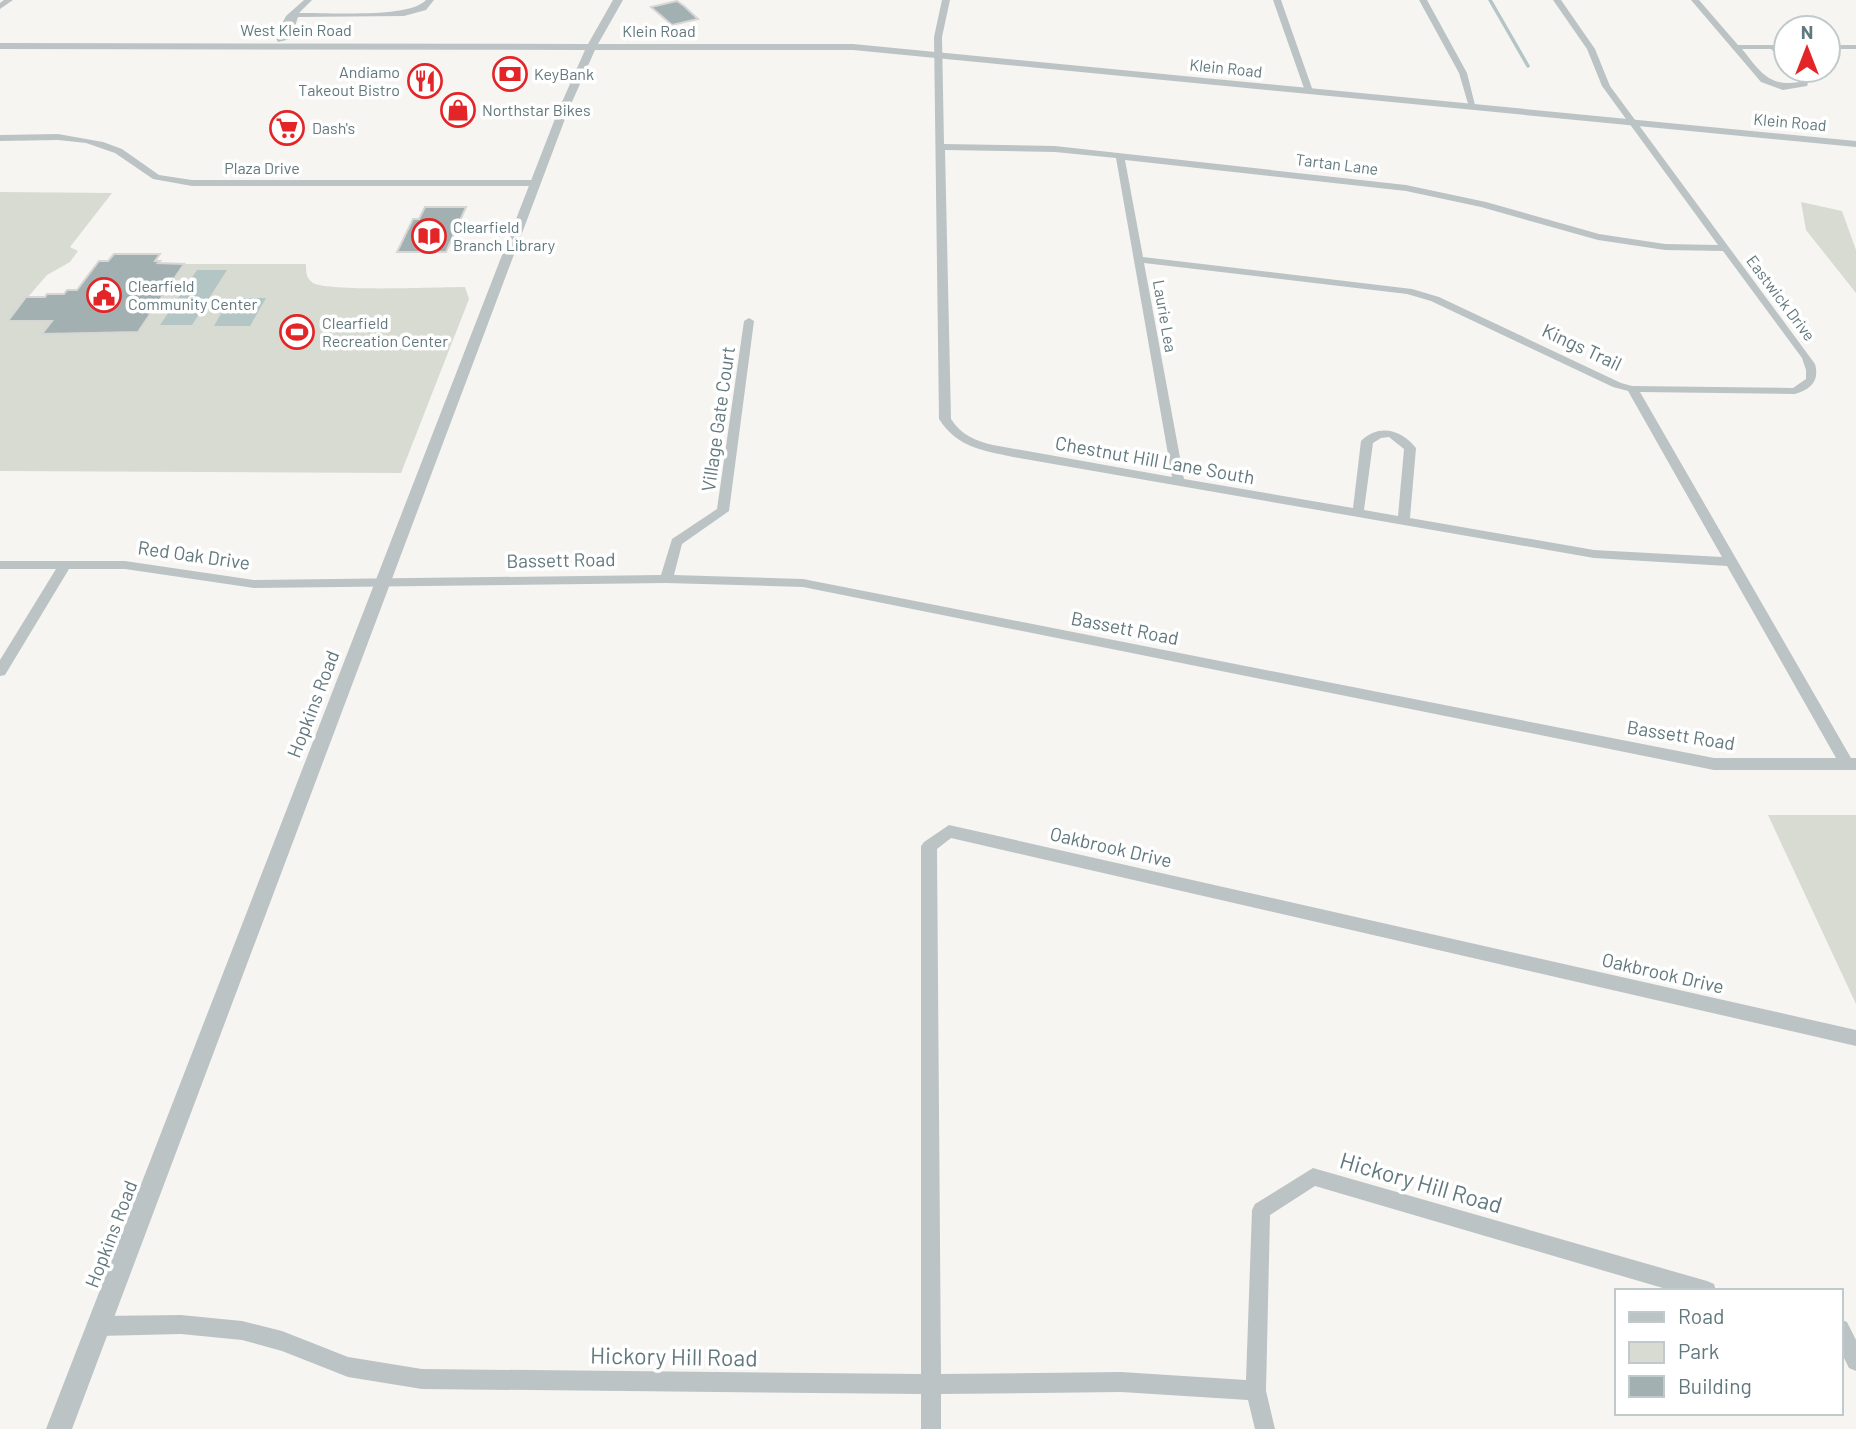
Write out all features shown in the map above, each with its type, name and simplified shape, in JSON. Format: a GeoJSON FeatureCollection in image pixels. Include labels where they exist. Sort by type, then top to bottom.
{"type":"FeatureCollection","features":[{"type":"Feature","properties":{"kind":"street"},"geometry":{"type":"LineString","coordinates":[[0,7],[9,0]]}},
{"type":"Feature","properties":{"kind":"street"},"geometry":{"type":"LineString","coordinates":[[279,43],[279,37],[289,18],[309,0]]}},
{"type":"Feature","properties":{"kind":"street"},"geometry":{"type":"LineString","coordinates":[[295,15],[404,14],[423,8],[430,0]]}},
{"type":"Feature","properties":{"kind":"street","name":"Hopkins Road"},"geometry":{"type":"LineString","coordinates":[[59,1429],[563,111],[592,46],[618,0]]}},
{"type":"Feature","properties":{"kind":"street","name":"Chestnut Hill Lane South"},"geometry":{"type":"LineString","coordinates":[[946,0],[939,29],[945,419],[958,436],[979,446],[1594,554],[1730,562]]}},
{"type":"Feature","properties":{"kind":"street"},"geometry":{"type":"LineString","coordinates":[[1277,0],[1309,92]]}},
{"type":"Feature","properties":{"kind":"street"},"geometry":{"type":"LineString","coordinates":[[1423,0],[1463,73],[1473,107]]}},
{"type":"Feature","properties":{"kind":"street","name":"Eastwick Drive"},"geometry":{"type":"LineString","coordinates":[[1557,0],[1591,48],[1606,86],[1723,248],[1807,358],[1813,374],[1812,381],[1795,391],[1632,389]]}},
{"type":"Feature","properties":{"kind":"street"},"geometry":{"type":"LineString","coordinates":[[1695,0],[1764,80],[1773,85],[1792,88],[1804,84]]}},
{"type":"Feature","properties":{"kind":"street","name":"West Klein Road"},"geometry":{"type":"LineString","coordinates":[[0,46],[279,43],[592,46]]}},
{"type":"Feature","properties":{"kind":"street","name":"Klein Road"},"geometry":{"type":"LineString","coordinates":[[592,46],[853,47],[1856,145]]}},
{"type":"Feature","properties":{"kind":"street"},"geometry":{"type":"LineString","coordinates":[[1735,47],[1772,47]]}},
{"type":"Feature","properties":{"kind":"street","name":"Plaza Drive"},"geometry":{"type":"LineString","coordinates":[[0,138],[66,137],[87,141],[116,150],[144,171],[160,179],[192,183],[536,183]]}},
{"type":"Feature","properties":{"kind":"street","name":"Tartan Lane"},"geometry":{"type":"LineString","coordinates":[[941,147],[1026,147],[1418,190],[1483,204],[1598,237],[1665,247],[1723,248]]}},
{"type":"Feature","properties":{"kind":"street","name":"Laurie Lea"},"geometry":{"type":"LineString","coordinates":[[1120,156],[1179,482]]}},
{"type":"Feature","properties":{"kind":"street","name":"Kings Trail"},"geometry":{"type":"LineString","coordinates":[[1139,258],[1408,291],[1435,299],[1617,386],[1632,389],[1730,562],[1852,764]]}},
{"type":"Feature","properties":{"kind":"street","name":"Village Gate Court"},"geometry":{"type":"LineString","coordinates":[[666,579],[677,542],[723,511],[749,321]]}},
{"type":"Feature","properties":{"kind":"street"},"geometry":{"type":"LineString","coordinates":[[1358,513],[1367,441],[1376,434],[1389,433],[1402,438],[1410,448],[1405,522]]}},
{"type":"Feature","properties":{"kind":"street","name":"Red Oak Drive"},"geometry":{"type":"LineString","coordinates":[[0,565],[125,565],[254,584],[382,582]]}},
{"type":"Feature","properties":{"kind":"street"},"geometry":{"type":"LineString","coordinates":[[0,671],[65,565]]}},
{"type":"Feature","properties":{"kind":"street","name":"Bassett Road"},"geometry":{"type":"LineString","coordinates":[[382,582],[666,579],[803,583],[1714,764],[1852,764]]}},
{"type":"Feature","properties":{"kind":"street","name":"Oakbrook Drive"},"geometry":{"type":"LineString","coordinates":[[931,1429],[929,846],[949,831],[1856,1038]]}},
{"type":"Feature","properties":{"kind":"street","name":"Hickory Hill Road"},"geometry":{"type":"LineString","coordinates":[[1265,1429],[1256,1391],[1261,1210],[1313,1177],[1700,1289]]}},
{"type":"Feature","properties":{"kind":"street","name":"Hickory Hill Road"},"geometry":{"type":"LineString","coordinates":[[99,1326],[154,1323],[209,1325],[267,1336],[341,1365],[383,1375],[422,1379],[932,1384],[1121,1382],[1256,1391]]}},
{"type":"Feature","properties":{"kind":"street"},"geometry":{"type":"LineString","coordinates":[[1842,1332],[1856,1361]]}},
{"type":"Feature","properties":{"kind":"green space","name":"Clearfield Recreation Center"},"geometry":{"type":"Polygon","coordinates":[[[0,192],[112,193],[70,247],[78,251],[70,262],[47,275],[8,320],[52,321],[43,334],[138,332],[147,318],[134,304],[157,304],[184,264],[306,264],[308,277],[313,283],[323,286],[465,287],[469,299],[401,473],[0,471],[0,192]]]}},
{"type":"Feature","properties":{"kind":"green space"},"geometry":{"type":"Polygon","coordinates":[[[1801,202],[1842,211],[1856,250],[1856,293],[1806,230],[1801,202]]]}},
{"type":"Feature","properties":{"kind":"green space"},"geometry":{"type":"Polygon","coordinates":[[[1768,815],[1856,815],[1856,1004],[1768,815]]]}},
{"type":"Feature","properties":{"kind":"shaded area"},"geometry":{"type":"Polygon","coordinates":[[[197,270],[227,270],[192,325],[160,325],[197,270]]]}},
{"type":"Feature","properties":{"kind":"shaded area"},"geometry":{"type":"Polygon","coordinates":[[[230,298],[266,298],[250,326],[214,326],[230,298]]]}},
{"type":"Feature","properties":{"kind":"building"},"geometry":{"type":"Polygon","coordinates":[[[677,1],[698,19],[672,25],[651,7],[677,1]]]}},
{"type":"Feature","properties":{"kind":"building","name":"Clearfield Branch Library"},"geometry":{"type":"Polygon","coordinates":[[[425,207],[466,207],[446,252],[397,252],[413,219],[419,219],[425,207]]]}},
{"type":"Feature","properties":{"kind":"building","name":"Clearfield Community Center"},"geometry":{"type":"Polygon","coordinates":[[[114,254],[160,254],[155,261],[160,261],[158,263],[184,264],[138,332],[42,334],[52,321],[8,321],[26,297],[45,297],[47,294],[64,294],[67,290],[77,290],[99,261],[108,261],[114,254]]]}},
{"type":"Feature","properties":{"kind":"waterway"},"geometry":{"type":"LineString","coordinates":[[1490,0],[1528,66]]}},
{"type":"Feature","properties":{"kind":"place","name":"KeyBank"},"geometry":{"type":"Point","coordinates":[510,74]}},
{"type":"Feature","properties":{"kind":"place","name":"Andiamo Takeout Bistro"},"geometry":{"type":"Point","coordinates":[425,81]}},
{"type":"Feature","properties":{"kind":"place","name":"Northstar Bikes"},"geometry":{"type":"Point","coordinates":[458,110]}},
{"type":"Feature","properties":{"kind":"place","name":"Dash's"},"geometry":{"type":"Point","coordinates":[287,128]}},
{"type":"Feature","properties":{"kind":"place","name":"Clearfield Branch Library"},"geometry":{"type":"Point","coordinates":[429,236]}},
{"type":"Feature","properties":{"kind":"place","name":"Clearfield Community Center"},"geometry":{"type":"Point","coordinates":[104,295]}},
{"type":"Feature","properties":{"kind":"place","name":"Clearfield Recreation Center"},"geometry":{"type":"Point","coordinates":[297,332]}}]}
